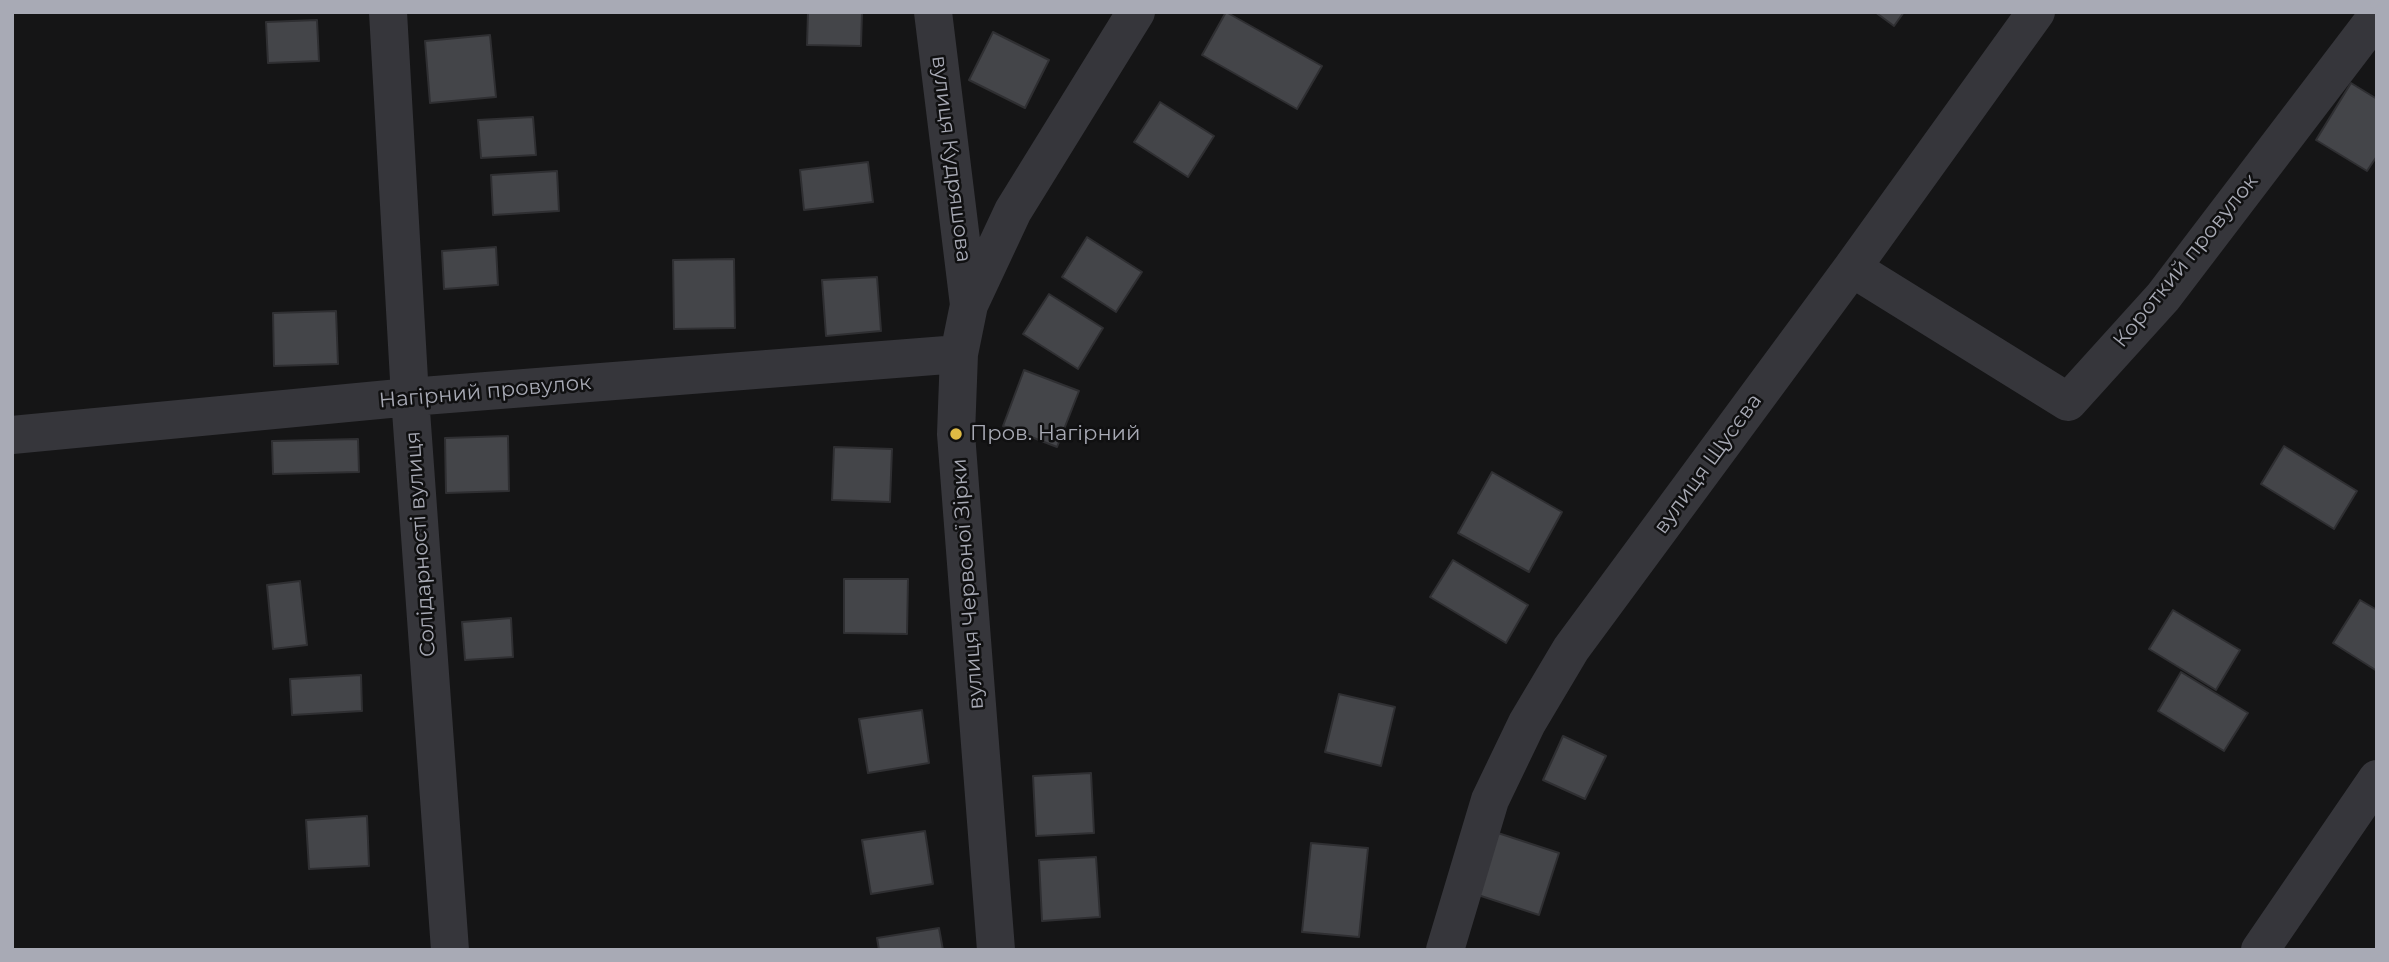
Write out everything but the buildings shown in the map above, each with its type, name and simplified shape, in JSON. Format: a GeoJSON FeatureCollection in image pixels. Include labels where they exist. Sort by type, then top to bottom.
{"type":"FeatureCollection","features":[{"type":"Feature","properties":{"kind":"street","name":"Солідарності вулиця"},"geometry":{"type":"LineString","coordinates":[[388,12],[410,397],[450,950]]}},
{"type":"Feature","properties":{"kind":"street","name":"вулиця Кудряшова"},"geometry":{"type":"LineString","coordinates":[[933,12],[970,305]]}},
{"type":"Feature","properties":{"kind":"street","name":"вулиця Червоної Зірки"},"geometry":{"type":"LineString","coordinates":[[996,950],[956,433],[959,355],[970,305],[1013,211],[1136,12]]}},
{"type":"Feature","properties":{"kind":"street","name":"вулиця Щусєва"},"geometry":{"type":"LineString","coordinates":[[1445,950],[1490,800],[1527,723],[1571,649],[1852,268],[2036,12]]}},
{"type":"Feature","properties":{"kind":"street","name":"Короткий провулок"},"geometry":{"type":"LineString","coordinates":[[1852,268],[2068,402],[2163,297],[2377,16]]}},
{"type":"Feature","properties":{"kind":"street","name":"Нагірний провулок"},"geometry":{"type":"LineString","coordinates":[[12,435],[410,397],[959,355]]}},
{"type":"Feature","properties":{"kind":"street"},"geometry":{"type":"LineString","coordinates":[[2260,950],[2377,779]]}},
{"type":"Feature","properties":{"kind":"place","name":"Пров. Нагірний"},"geometry":{"type":"Point","coordinates":[956,434]}}]}
